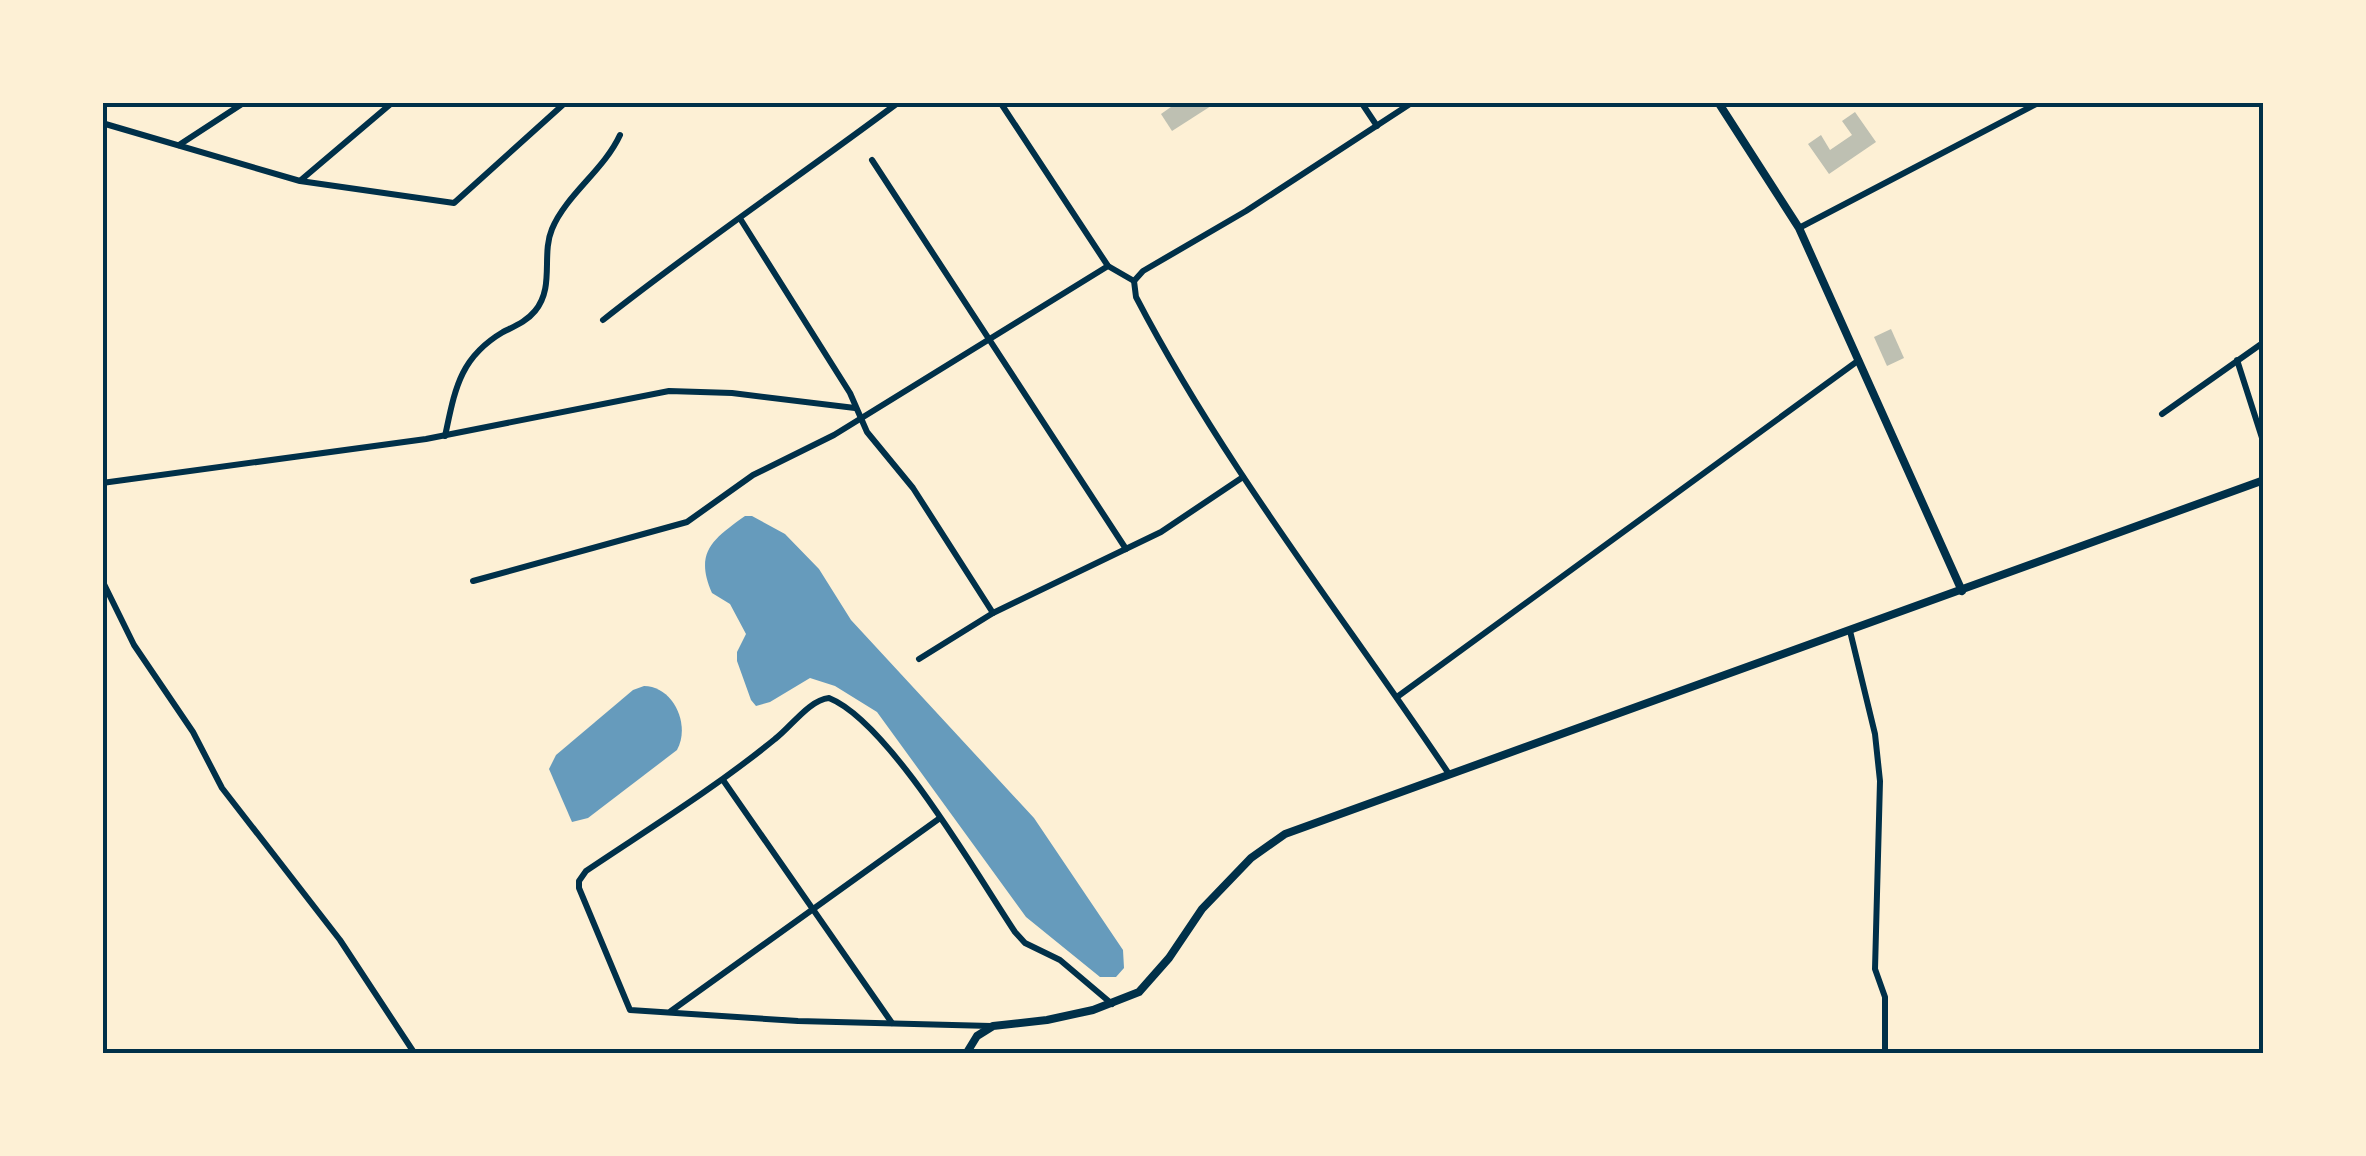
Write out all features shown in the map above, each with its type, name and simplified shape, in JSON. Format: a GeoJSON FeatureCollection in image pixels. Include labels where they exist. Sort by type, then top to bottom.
{"type":"FeatureCollection","features":[{"type":"Feature","properties":{"kind":"street"},"geometry":{"type":"LineString","coordinates":[[178,146],[245,102]]}},
{"type":"Feature","properties":{"kind":"street"},"geometry":{"type":"LineString","coordinates":[[300,181],[394,102]]}},
{"type":"Feature","properties":{"kind":"street"},"geometry":{"type":"LineString","coordinates":[[102,123],[300,181],[454,203],[566,102]]}},
{"type":"Feature","properties":{"kind":"street"},"geometry":{"type":"LineString","coordinates":[[603,320],[899,102]]}},
{"type":"Feature","properties":{"kind":"street"},"geometry":{"type":"LineString","coordinates":[[1000,102],[1108,266],[1134,281]]}},
{"type":"Feature","properties":{"kind":"street"},"geometry":{"type":"LineString","coordinates":[[1361,102],[1377,126]]}},
{"type":"Feature","properties":{"kind":"street"},"geometry":{"type":"LineString","coordinates":[[1414,102],[1246,212],[1143,271],[1134,281],[1136,296],[1191,396],[1449,774]]}},
{"type":"Feature","properties":{"kind":"street"},"geometry":{"type":"LineString","coordinates":[[1718,102],[1799,228],[1962,591]]}},
{"type":"Feature","properties":{"kind":"street"},"geometry":{"type":"LineString","coordinates":[[1799,228],[2040,102]]}},
{"type":"Feature","properties":{"kind":"street"},"geometry":{"type":"LineString","coordinates":[[445,436],[463,368],[499,335],[517,327],[538,309],[548,278],[549,235],[554,223],[602,165],[620,134]]}},
{"type":"Feature","properties":{"kind":"street"},"geometry":{"type":"LineString","coordinates":[[872,160],[1126,550]]}},
{"type":"Feature","properties":{"kind":"street"},"geometry":{"type":"LineString","coordinates":[[741,220],[850,392],[867,432],[913,488],[994,614]]}},
{"type":"Feature","properties":{"kind":"street"},"geometry":{"type":"LineString","coordinates":[[473,581],[687,522],[754,475],[989,342],[1108,266]]}},
{"type":"Feature","properties":{"kind":"street"},"geometry":{"type":"LineString","coordinates":[[2162,414],[2264,342]]}},
{"type":"Feature","properties":{"kind":"street"},"geometry":{"type":"LineString","coordinates":[[1397,697],[1860,359]]}},
{"type":"Feature","properties":{"kind":"street"},"geometry":{"type":"LineString","coordinates":[[2237,360],[2264,444]]}},
{"type":"Feature","properties":{"kind":"street"},"geometry":{"type":"LineString","coordinates":[[102,483],[445,436],[668,391],[732,393],[856,408]]}},
{"type":"Feature","properties":{"kind":"street"},"geometry":{"type":"LineString","coordinates":[[919,660],[994,614],[1160,532],[1243,477]]}},
{"type":"Feature","properties":{"kind":"street"},"geometry":{"type":"LineString","coordinates":[[1112,1004],[1060,960],[1025,943],[1014,932],[940,818],[873,730],[836,701],[824,698],[723,780],[586,871],[579,881],[630,1010],[893,1024],[993,1026],[1048,1020],[1112,1004],[1139,992],[1202,909],[1251,858],[1285,834],[2264,480]]}},
{"type":"Feature","properties":{"kind":"street"},"geometry":{"type":"LineString","coordinates":[[102,580],[134,645],[193,732],[222,788],[340,940],[415,1054]]}},
{"type":"Feature","properties":{"kind":"street"},"geometry":{"type":"LineString","coordinates":[[1850,631],[1875,734],[1880,781],[1876,968],[1884,997],[1885,1054]]}},
{"type":"Feature","properties":{"kind":"street"},"geometry":{"type":"LineString","coordinates":[[723,780],[893,1024]]}},
{"type":"Feature","properties":{"kind":"street"},"geometry":{"type":"LineString","coordinates":[[670,1012],[940,818]]}},
{"type":"Feature","properties":{"kind":"street"},"geometry":{"type":"LineString","coordinates":[[966,1054],[977,1036],[993,1026]]}},
{"type":"Feature","properties":{"kind":"water"},"geometry":{"type":"Polygon","coordinates":[[[745,516],[785,534],[819,569],[851,620],[1034,818],[1123,950],[1124,968],[1116,977],[1100,977],[1026,917],[877,712],[835,686],[810,678],[770,702],[756,706],[751,700],[737,661],[746,634],[730,604],[712,593],[705,567],[716,540],[745,516]]]}},
{"type":"Feature","properties":{"kind":"water"},"geometry":{"type":"Polygon","coordinates":[[[644,686],[663,692],[677,709],[682,729],[677,750],[588,818],[572,822],[549,769],[556,755],[633,690],[644,686]]]}},
{"type":"Feature","properties":{"kind":"building"},"geometry":{"type":"Polygon","coordinates":[[[1178,102],[1209,102],[1211,106],[1172,131],[1161,114],[1178,102]]]}},
{"type":"Feature","properties":{"kind":"building"},"geometry":{"type":"Polygon","coordinates":[[[1855,112],[1876,142],[1829,174],[1808,144],[1821,135],[1830,150],[1852,135],[1842,121],[1855,112]]]}},
{"type":"Feature","properties":{"kind":"building"},"geometry":{"type":"Polygon","coordinates":[[[1891,329],[1904,358],[1887,366],[1874,337],[1891,329]]]}}]}
